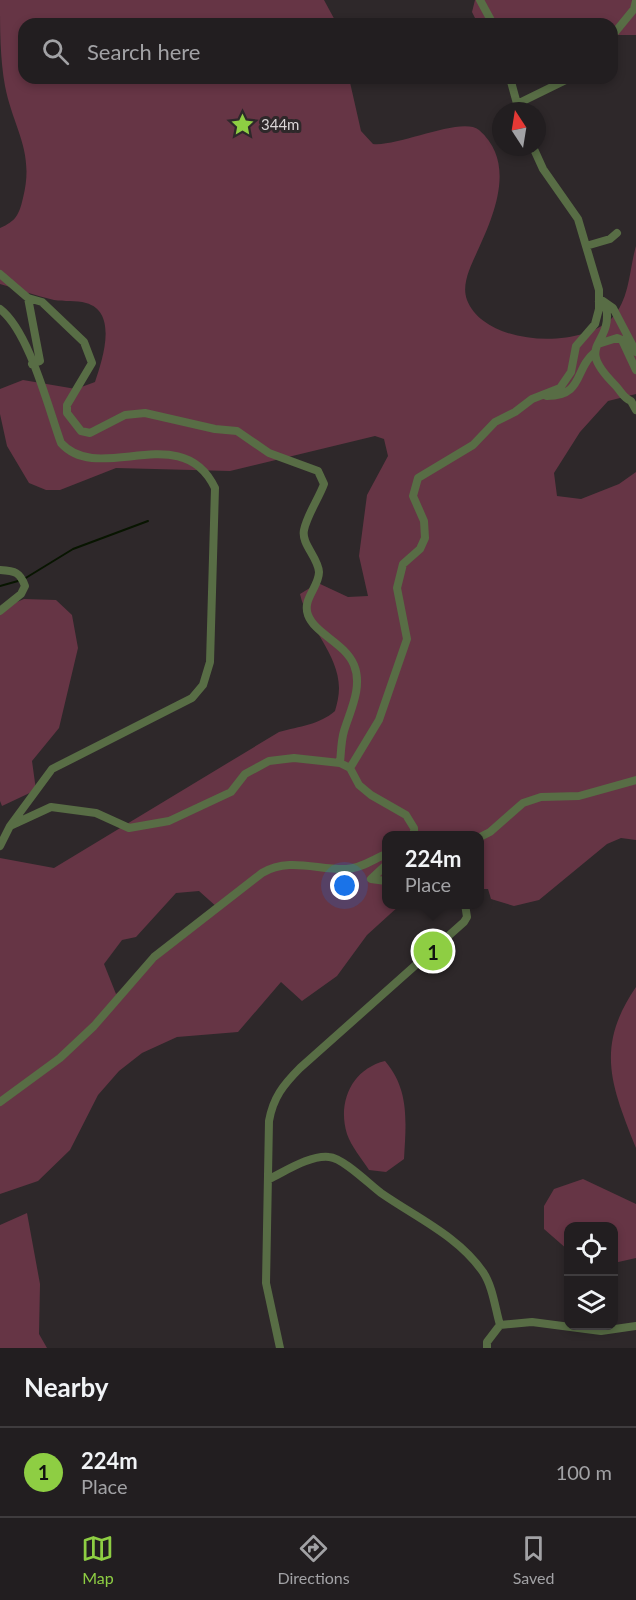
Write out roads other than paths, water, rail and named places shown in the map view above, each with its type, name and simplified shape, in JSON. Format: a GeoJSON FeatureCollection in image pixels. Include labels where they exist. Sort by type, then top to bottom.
{"type":"FeatureCollection","features":[{"type":"Feature","properties":{"kind":"street"},"geometry":{"type":"LineString","coordinates":[[480,0],[490,18]]}},
{"type":"Feature","properties":{"kind":"street"},"geometry":{"type":"LineString","coordinates":[[618,29],[634,9],[636,1]]}},
{"type":"Feature","properties":{"kind":"street"},"geometry":{"type":"LineString","coordinates":[[512,84],[517,102]]}},
{"type":"Feature","properties":{"kind":"street"},"geometry":{"type":"LineString","coordinates":[[527,102],[559,84]]}},
{"type":"Feature","properties":{"kind":"street"},"geometry":{"type":"LineString","coordinates":[[350,768],[379,720],[407,639],[397,588],[403,564],[420,549],[425,538],[424,521],[413,496],[417,478],[473,445],[495,422],[560,388],[571,372],[576,346],[595,324],[599,290],[578,219],[543,169],[537,156]]}},
{"type":"Feature","properties":{"kind":"street"},"geometry":{"type":"LineString","coordinates":[[586,246],[610,238],[617,233]]}},
{"type":"Feature","properties":{"kind":"street"},"geometry":{"type":"LineString","coordinates":[[0,274],[28,298],[42,302],[84,342],[92,363],[67,405],[67,413],[81,431],[90,433],[125,415],[146,413],[214,429],[237,431],[269,453],[318,471],[324,484],[304,531],[308,545],[317,559],[319,574],[307,604],[308,615],[315,624],[341,645],[354,666],[356,681],[354,707],[343,733],[340,763]]}},
{"type":"Feature","properties":{"kind":"street"},"geometry":{"type":"LineString","coordinates":[[28,298],[40,361],[32,364]]}},
{"type":"Feature","properties":{"kind":"street"},"geometry":{"type":"LineString","coordinates":[[541,396],[558,396],[572,390],[607,324],[606,306],[599,301]]}},
{"type":"Feature","properties":{"kind":"street"},"geometry":{"type":"LineString","coordinates":[[599,301],[605,301],[613,308],[636,352]]}},
{"type":"Feature","properties":{"kind":"street"},"geometry":{"type":"LineString","coordinates":[[0,309],[10,316],[20,333],[61,443],[69,452],[82,458],[145,454],[187,457],[209,474],[216,488],[210,662],[203,685],[192,698],[52,769],[6,831],[0,846]]}},
{"type":"Feature","properties":{"kind":"street"},"geometry":{"type":"LineString","coordinates":[[596,348],[617,338],[622,340],[636,370]]}},
{"type":"Feature","properties":{"kind":"street"},"geometry":{"type":"LineString","coordinates":[[596,348],[595,360],[602,372],[625,399],[631,401],[636,410]]}},
{"type":"Feature","properties":{"kind":"street"},"geometry":{"type":"LineString","coordinates":[[631,401],[636,392]]}},
{"type":"Feature","properties":{"kind":"street"},"geometry":{"type":"LineString","coordinates":[[0,570],[22,575],[25,586],[21,594],[0,611]]}},
{"type":"Feature","properties":{"kind":"street"},"geometry":{"type":"LineString","coordinates":[[6,831],[51,807],[96,813],[121,825],[139,828],[169,821],[231,792],[245,774],[268,761],[294,758],[340,763],[350,768],[359,785],[371,795],[406,815],[414,831]]}},
{"type":"Feature","properties":{"kind":"street"},"geometry":{"type":"LineString","coordinates":[[484,835],[523,803],[540,797],[579,796],[636,780]]}},
{"type":"Feature","properties":{"kind":"street"},"geometry":{"type":"LineString","coordinates":[[0,1102],[60,1058],[94,1026],[154,957],[262,873],[273,867],[292,864],[349,869],[382,856]]}},
{"type":"Feature","properties":{"kind":"street"},"geometry":{"type":"LineString","coordinates":[[382,869],[371,879],[382,880]]}},
{"type":"Feature","properties":{"kind":"street"},"geometry":{"type":"LineString","coordinates":[[280,1348],[266,1283],[269,1121],[272,1104],[282,1086],[464,922],[467,916],[466,909]]}},
{"type":"Feature","properties":{"kind":"street"},"geometry":{"type":"LineString","coordinates":[[268,1179],[319,1157],[332,1157],[342,1163],[382,1194],[428,1221],[467,1253],[489,1284],[500,1325]]}},
{"type":"Feature","properties":{"kind":"street"},"geometry":{"type":"LineString","coordinates":[[487,1348],[487,1342],[500,1325],[532,1322],[601,1330],[636,1326]]}},
{"type":"Feature","properties":{"kind":"waterway"},"geometry":{"type":"LineString","coordinates":[[24,579],[73,549],[148,521]]}},
{"type":"Feature","properties":{"kind":"waterway"},"geometry":{"type":"LineString","coordinates":[[0,586],[18,581]]}},
{"type":"Feature","properties":{"kind":"place","name":"344m"},"geometry":{"type":"Point","coordinates":[243,125]}},
{"type":"Feature","properties":{"kind":"place","name":"224m"},"geometry":{"type":"Point","coordinates":[433,951]}}]}
